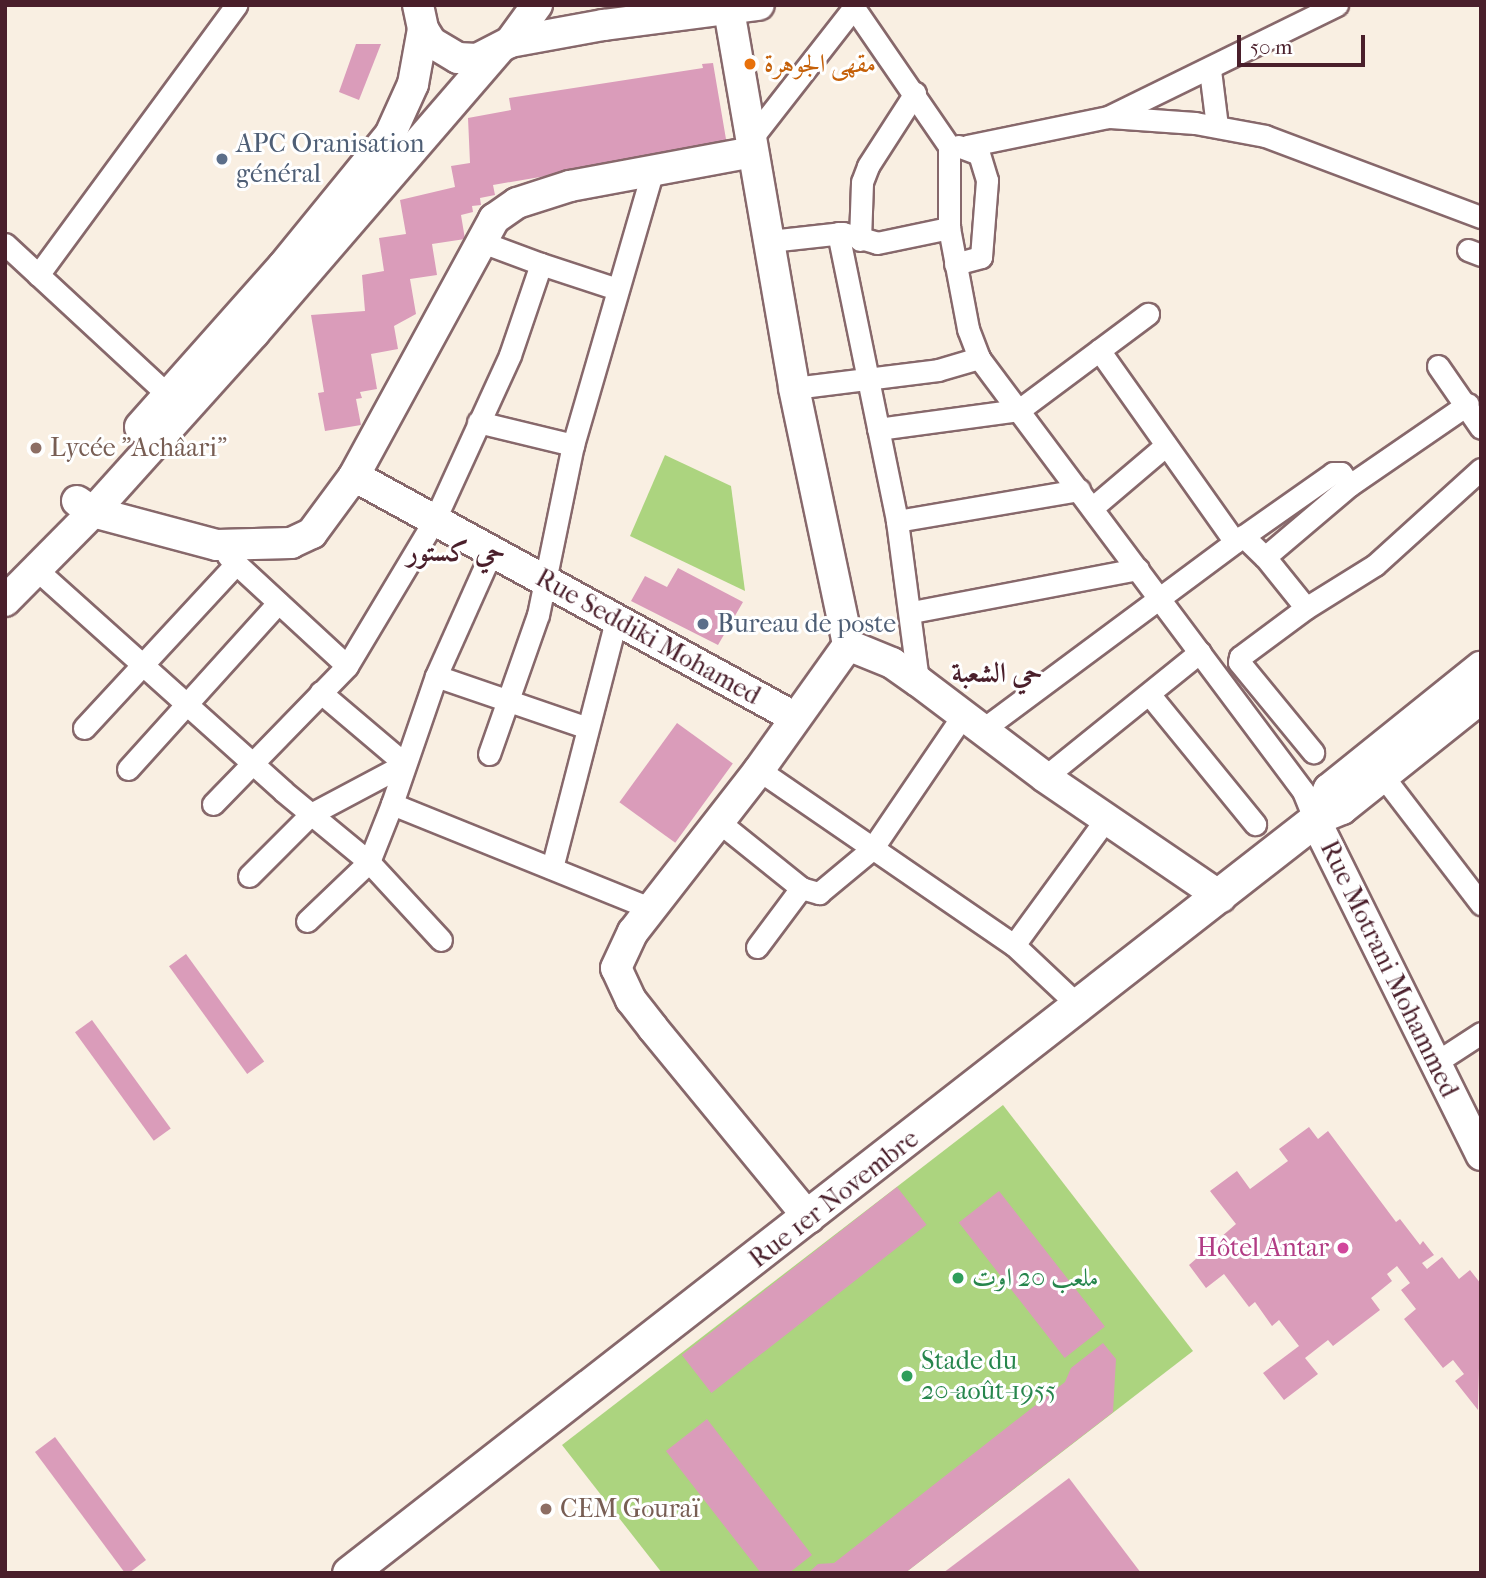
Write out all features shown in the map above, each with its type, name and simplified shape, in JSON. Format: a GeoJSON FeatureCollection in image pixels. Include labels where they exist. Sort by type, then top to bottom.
{"type":"FeatureCollection","features":[{"type":"Feature","properties":{"kind":"main road","name":"Rue 1er Novembre"},"geometry":{"type":"LineString","coordinates":[[349,1573],[810,1218],[1221,897],[1315,820]]}},
{"type":"Feature","properties":{"kind":"street"},"geometry":{"type":"LineString","coordinates":[[38,275],[236,5]]}},
{"type":"Feature","properties":{"kind":"street"},"geometry":{"type":"LineString","coordinates":[[5,573],[85,506],[504,46],[537,5]]}},
{"type":"Feature","properties":{"kind":"street"},"geometry":{"type":"LineString","coordinates":[[420,17],[432,42],[458,58],[477,58],[595,15],[729,10],[759,5]]}},
{"type":"Feature","properties":{"kind":"street"},"geometry":{"type":"LineString","coordinates":[[958,146],[1108,117],[1210,70],[1337,5]]}},
{"type":"Feature","properties":{"kind":"street"},"geometry":{"type":"LineString","coordinates":[[84,728],[145,663],[226,555],[291,543],[312,533],[354,475],[479,241],[494,219],[517,203],[570,186],[752,145],[853,6],[915,93],[958,146],[979,154],[986,172],[983,249],[978,260],[955,264]]}},
{"type":"Feature","properties":{"kind":"street"},"geometry":{"type":"LineString","coordinates":[[729,10],[794,388],[848,645],[794,717],[759,770],[633,932],[616,968],[631,1000],[810,1218]]}},
{"type":"Feature","properties":{"kind":"street"},"geometry":{"type":"LineString","coordinates":[[5,601],[37,569],[168,395],[300,247],[390,135],[413,84],[420,17]]}},
{"type":"Feature","properties":{"kind":"street"},"geometry":{"type":"LineString","coordinates":[[1210,70],[1217,126]]}},
{"type":"Feature","properties":{"kind":"street"},"geometry":{"type":"LineString","coordinates":[[860,240],[862,182],[868,166],[915,93]]}},
{"type":"Feature","properties":{"kind":"street"},"geometry":{"type":"LineString","coordinates":[[1108,117],[1217,126],[1281,142],[1481,217]]}},
{"type":"Feature","properties":{"kind":"street"},"geometry":{"type":"LineString","coordinates":[[958,146],[949,228],[955,264],[979,358],[1303,791],[1315,820]]}},
{"type":"Feature","properties":{"kind":"street"},"geometry":{"type":"LineString","coordinates":[[489,754],[545,580],[573,445],[653,169]]}},
{"type":"Feature","properties":{"kind":"street"},"geometry":{"type":"LineString","coordinates":[[770,241],[838,233],[877,243],[949,228]]}},
{"type":"Feature","properties":{"kind":"street"},"geometry":{"type":"LineString","coordinates":[[838,233],[897,521],[912,612],[918,681]]}},
{"type":"Feature","properties":{"kind":"street"},"geometry":{"type":"LineString","coordinates":[[479,241],[617,289]]}},
{"type":"Feature","properties":{"kind":"street"},"geometry":{"type":"LineString","coordinates":[[5,244],[168,395]]}},
{"type":"Feature","properties":{"kind":"street"},"geometry":{"type":"LineString","coordinates":[[213,804],[347,666],[435,519],[510,355],[541,264]]}},
{"type":"Feature","properties":{"kind":"street"},"geometry":{"type":"LineString","coordinates":[[878,429],[1019,410],[1148,314]]}},
{"type":"Feature","properties":{"kind":"street"},"geometry":{"type":"LineString","coordinates":[[1099,350],[1166,445],[1239,539],[1265,557],[1306,608]]}},
{"type":"Feature","properties":{"kind":"street"},"geometry":{"type":"LineString","coordinates":[[794,388],[938,370],[979,358]]}},
{"type":"Feature","properties":{"kind":"street"},"geometry":{"type":"LineString","coordinates":[[1438,366],[1468,404],[1481,428]]}},
{"type":"Feature","properties":{"kind":"street"},"geometry":{"type":"LineString","coordinates":[[1265,557],[1350,485],[1468,404]]}},
{"type":"Feature","properties":{"kind":"street"},"geometry":{"type":"LineString","coordinates":[[478,422],[573,445]]}},
{"type":"Feature","properties":{"kind":"street"},"geometry":{"type":"LineString","coordinates":[[1092,508],[1166,445]]}},
{"type":"Feature","properties":{"kind":"street"},"geometry":{"type":"LineString","coordinates":[[1313,752],[1239,662],[1240,657],[1306,608],[1375,565],[1481,469]]}},
{"type":"Feature","properties":{"kind":"street"},"geometry":{"type":"LineString","coordinates":[[719,822],[801,888],[819,893],[872,849],[973,723],[1159,597],[1333,473],[1341,472],[1350,485]]}},
{"type":"Feature","properties":{"kind":"street","name":"Rue Seddiki Mohamed"},"geometry":{"type":"LineString","coordinates":[[354,475],[491,553],[617,617],[794,717]]}},
{"type":"Feature","properties":{"kind":"street"},"geometry":{"type":"LineString","coordinates":[[897,521],[1079,490]]}},
{"type":"Feature","properties":{"kind":"street"},"geometry":{"type":"LineString","coordinates":[[85,506],[226,555],[347,666]]}},
{"type":"Feature","properties":{"kind":"street"},"geometry":{"type":"LineString","coordinates":[[307,921],[369,862],[436,676],[491,553]]}},
{"type":"Feature","properties":{"kind":"street"},"geometry":{"type":"LineString","coordinates":[[37,569],[145,663],[253,763],[369,862],[441,940]]}},
{"type":"Feature","properties":{"kind":"street"},"geometry":{"type":"LineString","coordinates":[[912,612],[1138,569]]}},
{"type":"Feature","properties":{"kind":"street"},"geometry":{"type":"LineString","coordinates":[[128,769],[278,603]]}},
{"type":"Feature","properties":{"kind":"street"},"geometry":{"type":"LineString","coordinates":[[552,868],[585,727],[617,617]]}},
{"type":"Feature","properties":{"kind":"street"},"geometry":{"type":"LineString","coordinates":[[848,645],[892,663],[1045,776],[1221,897]]}},
{"type":"Feature","properties":{"kind":"street"},"geometry":{"type":"LineString","coordinates":[[1045,776],[1200,652]]}},
{"type":"Feature","properties":{"kind":"street","name":"Rue 1er Novembre"},"geometry":{"type":"LineString","coordinates":[[1315,820],[1329,789],[1481,667]]}},
{"type":"Feature","properties":{"kind":"street"},"geometry":{"type":"LineString","coordinates":[[436,676],[585,727]]}},
{"type":"Feature","properties":{"kind":"street"},"geometry":{"type":"LineString","coordinates":[[320,692],[405,764]]}},
{"type":"Feature","properties":{"kind":"street"},"geometry":{"type":"LineString","coordinates":[[1149,694],[1255,824]]}},
{"type":"Feature","properties":{"kind":"street","name":"Rue 1er Novembre"},"geometry":{"type":"LineString","coordinates":[[1315,820],[1342,809],[1481,698]]}},
{"type":"Feature","properties":{"kind":"street"},"geometry":{"type":"LineString","coordinates":[[249,876],[311,814],[405,764]]}},
{"type":"Feature","properties":{"kind":"street"},"geometry":{"type":"LineString","coordinates":[[759,770],[1014,945],[1080,1007]]}},
{"type":"Feature","properties":{"kind":"street"},"geometry":{"type":"LineString","coordinates":[[1382,775],[1481,904]]}},
{"type":"Feature","properties":{"kind":"street"},"geometry":{"type":"LineString","coordinates":[[392,804],[652,909]]}},
{"type":"Feature","properties":{"kind":"street"},"geometry":{"type":"LineString","coordinates":[[1014,945],[1106,819]]}},
{"type":"Feature","properties":{"kind":"street","name":"Rue Motrani Mohammed"},"geometry":{"type":"LineString","coordinates":[[1315,820],[1481,1155]]}},
{"type":"Feature","properties":{"kind":"street"},"geometry":{"type":"LineString","coordinates":[[757,947],[801,888]]}},
{"type":"Feature","properties":{"kind":"street"},"geometry":{"type":"LineString","coordinates":[[1436,1063],[1481,1032]]}},
{"type":"Feature","properties":{"kind":"green space"},"geometry":{"type":"Polygon","coordinates":[[[665,455],[731,486],[745,591],[630,536],[665,455]]]}},
{"type":"Feature","properties":{"kind":"green space","name":"ملعب 20 اوت"},"geometry":{"type":"Polygon","coordinates":[[[1003,1105],[1193,1351],[905,1573],[662,1573],[562,1445],[1003,1105]]]}},
{"type":"Feature","properties":{"kind":"building"},"geometry":{"type":"Polygon","coordinates":[[[356,44],[381,44],[359,100],[339,92],[356,44]]]}},
{"type":"Feature","properties":{"kind":"building"},"geometry":{"type":"Polygon","coordinates":[[[713,63],[727,145],[493,185],[495,195],[480,198],[481,205],[472,206],[473,212],[461,215],[465,239],[432,244],[437,275],[410,279],[416,314],[394,326],[398,349],[371,354],[377,389],[360,392],[362,398],[356,399],[361,425],[325,431],[318,393],[324,392],[311,315],[365,311],[362,275],[384,271],[379,238],[406,234],[400,200],[455,187],[451,166],[470,163],[468,118],[511,110],[509,98],[703,68],[702,64],[713,63]]]}},
{"type":"Feature","properties":{"kind":"building","name":"Bureau de poste"},"geometry":{"type":"Polygon","coordinates":[[[678,568],[743,602],[718,645],[631,601],[645,576],[667,587],[678,568]]]}},
{"type":"Feature","properties":{"kind":"building"},"geometry":{"type":"Polygon","coordinates":[[[677,723],[733,764],[675,843],[619,802],[677,723]]]}},
{"type":"Feature","properties":{"kind":"building"},"geometry":{"type":"Polygon","coordinates":[[[186,954],[264,1062],[247,1074],[169,966],[186,954]]]}},
{"type":"Feature","properties":{"kind":"building"},"geometry":{"type":"Polygon","coordinates":[[[92,1020],[171,1128],[154,1141],[75,1032],[92,1020]]]}},
{"type":"Feature","properties":{"kind":"building"},"geometry":{"type":"Polygon","coordinates":[[[1309,1127],[1318,1139],[1328,1131],[1396,1222],[1400,1219],[1420,1245],[1423,1241],[1434,1255],[1422,1263],[1427,1269],[1442,1257],[1459,1279],[1470,1270],[1481,1284],[1478,1410],[1455,1381],[1464,1374],[1453,1360],[1443,1368],[1404,1319],[1416,1309],[1401,1290],[1410,1283],[1397,1266],[1387,1274],[1392,1281],[1371,1298],[1380,1310],[1333,1346],[1328,1340],[1305,1358],[1318,1374],[1284,1400],[1263,1373],[1299,1346],[1279,1320],[1272,1326],[1255,1302],[1249,1307],[1224,1274],[1206,1288],[1189,1265],[1236,1224],[1210,1191],[1237,1171],[1250,1189],[1288,1161],[1279,1149],[1309,1127]]]}},
{"type":"Feature","properties":{"kind":"building"},"geometry":{"type":"Polygon","coordinates":[[[897,1187],[927,1225],[711,1393],[682,1355],[897,1187]]]}},
{"type":"Feature","properties":{"kind":"building"},"geometry":{"type":"Polygon","coordinates":[[[999,1191],[1105,1327],[1065,1358],[959,1222],[999,1191]]]}},
{"type":"Feature","properties":{"kind":"building"},"geometry":{"type":"Polygon","coordinates":[[[1103,1343],[1116,1359],[1113,1412],[905,1573],[808,1573],[818,1564],[834,1563],[1065,1382],[1071,1368],[1103,1343]]]}},
{"type":"Feature","properties":{"kind":"building"},"geometry":{"type":"Polygon","coordinates":[[[707,1419],[812,1555],[789,1573],[761,1573],[666,1451],[707,1419]]]}},
{"type":"Feature","properties":{"kind":"building"},"geometry":{"type":"Polygon","coordinates":[[[55,1437],[146,1560],[129,1573],[125,1573],[35,1452],[55,1437]]]}},
{"type":"Feature","properties":{"kind":"building"},"geometry":{"type":"Polygon","coordinates":[[[1069,1478],[1141,1573],[943,1573],[1069,1478]]]}},
{"type":"Feature","properties":{"kind":"place","name":"مقهى الجوهرة"},"geometry":{"type":"Point","coordinates":[750,64]}},
{"type":"Feature","properties":{"kind":"place","name":"APC Oranisation général"},"geometry":{"type":"Point","coordinates":[222,159]}},
{"type":"Feature","properties":{"kind":"place","name":"Lycée \"Achâari\""},"geometry":{"type":"Point","coordinates":[36,448]}},
{"type":"Feature","properties":{"kind":"place","name":"Bureau de poste"},"geometry":{"type":"Point","coordinates":[703,624]}},
{"type":"Feature","properties":{"kind":"place","name":"Hôtel Antar"},"geometry":{"type":"Point","coordinates":[1343,1248]}},
{"type":"Feature","properties":{"kind":"place","name":"ملعب 20 اوت"},"geometry":{"type":"Point","coordinates":[958,1278]}},
{"type":"Feature","properties":{"kind":"place","name":"Stade du 20-août-1955"},"geometry":{"type":"Point","coordinates":[907,1376]}},
{"type":"Feature","properties":{"kind":"place","name":"CEM Gouraï"},"geometry":{"type":"Point","coordinates":[546,1509]}},
{"type":"Feature","properties":{"kind":"district","name":"حي كستور"},"geometry":{"type":"Point","coordinates":[456,552]}},
{"type":"Feature","properties":{"kind":"district","name":"حي الشعبة"},"geometry":{"type":"Point","coordinates":[997,673]}}]}
